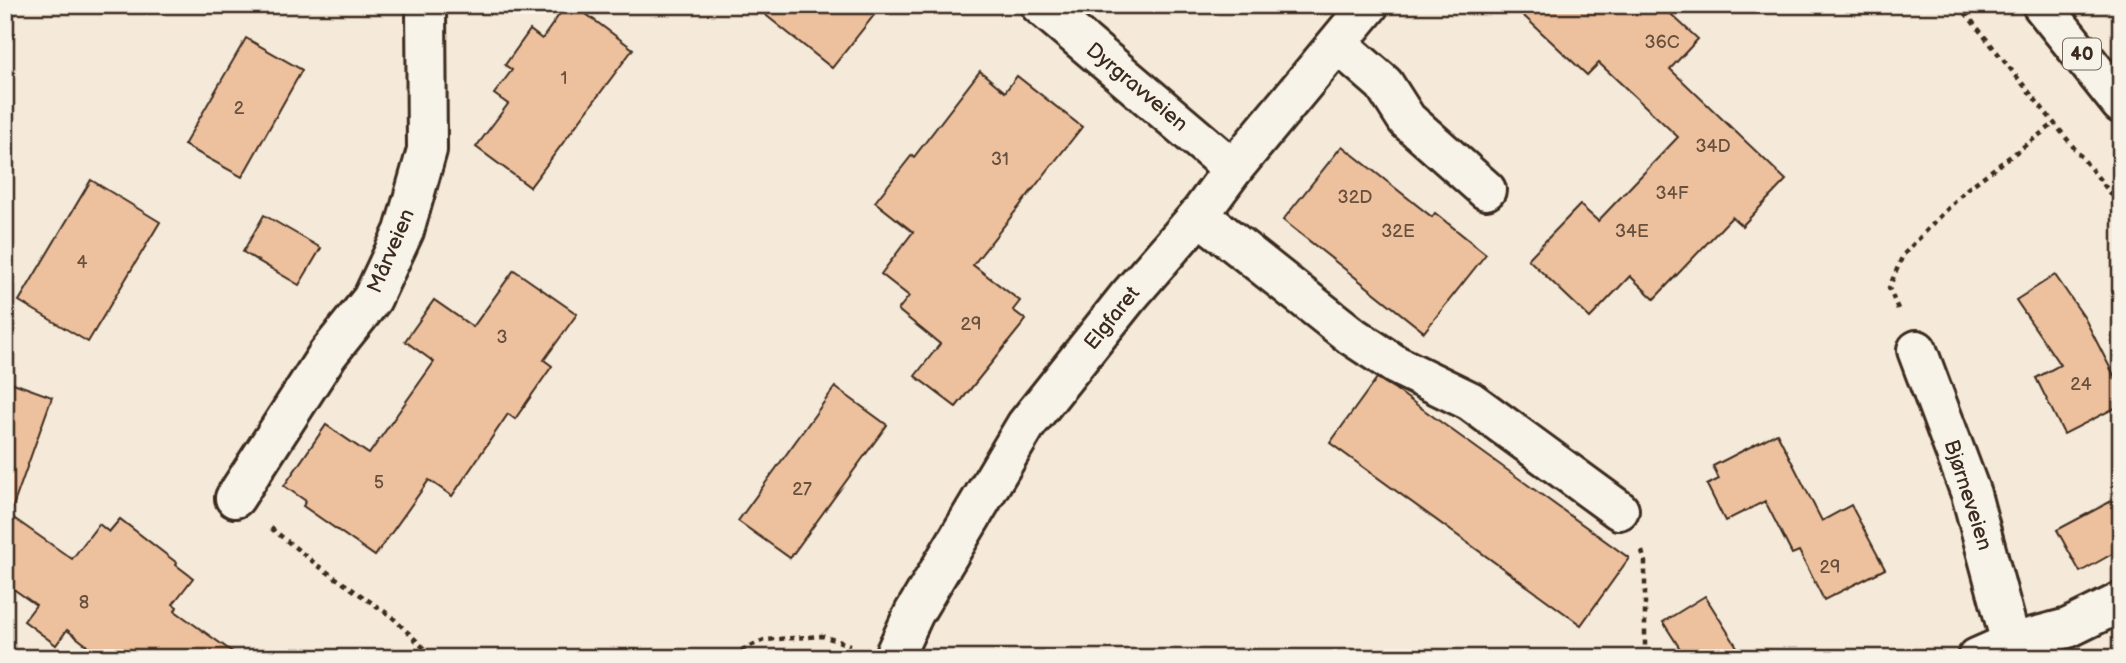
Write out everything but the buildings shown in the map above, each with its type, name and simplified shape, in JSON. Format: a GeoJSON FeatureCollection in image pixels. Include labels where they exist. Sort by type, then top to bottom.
{"type":"FeatureCollection","features":[{"type":"Feature","properties":{"kind":"street","name":"Mårveien"},"geometry":{"type":"LineString","coordinates":[[235,498],[328,354],[372,299],[404,231],[427,149],[426,5]]}},
{"type":"Feature","properties":{"kind":"street","name":"Dyrgravveien"},"geometry":{"type":"LineString","coordinates":[[1040,5],[1233,169]]}},
{"type":"Feature","properties":{"kind":"street","name":"Elgfaret"},"geometry":{"type":"LineString","coordinates":[[877,653],[914,613],[1026,425],[1127,298],[1199,215],[1233,169],[1369,5]]}},
{"type":"Feature","properties":{"kind":"street","name":"40"},"geometry":{"type":"LineString","coordinates":[[2042,5],[2121,104]]}},
{"type":"Feature","properties":{"kind":"street"},"geometry":{"type":"LineString","coordinates":[[1338,44],[1384,83],[1406,120],[1486,190]]}},
{"type":"Feature","properties":{"kind":"street"},"geometry":{"type":"LineString","coordinates":[[1199,215],[1352,336],[1396,365],[1470,401],[1619,510]]}},
{"type":"Feature","properties":{"kind":"street","name":"Bjørneveien"},"geometry":{"type":"LineString","coordinates":[[1917,350],[1971,494],[2001,653]]}},
{"type":"Feature","properties":{"kind":"street"},"geometry":{"type":"LineString","coordinates":[[2001,653],[2068,628],[2121,602]]}},
{"type":"Feature","properties":{"kind":"path"},"geometry":{"type":"LineString","coordinates":[[1959,5],[2121,206]]}},
{"type":"Feature","properties":{"kind":"path"},"geometry":{"type":"LineString","coordinates":[[1917,350],[1889,288],[1903,255],[1967,189],[2055,122]]}},
{"type":"Feature","properties":{"kind":"path"},"geometry":{"type":"LineString","coordinates":[[235,498],[317,565],[391,616],[434,658]]}},
{"type":"Feature","properties":{"kind":"path"},"geometry":{"type":"LineString","coordinates":[[1619,510],[1636,532],[1645,562],[1645,658]]}},
{"type":"Feature","properties":{"kind":"path"},"geometry":{"type":"LineString","coordinates":[[723,658],[764,640],[822,636],[877,653]]}}]}
